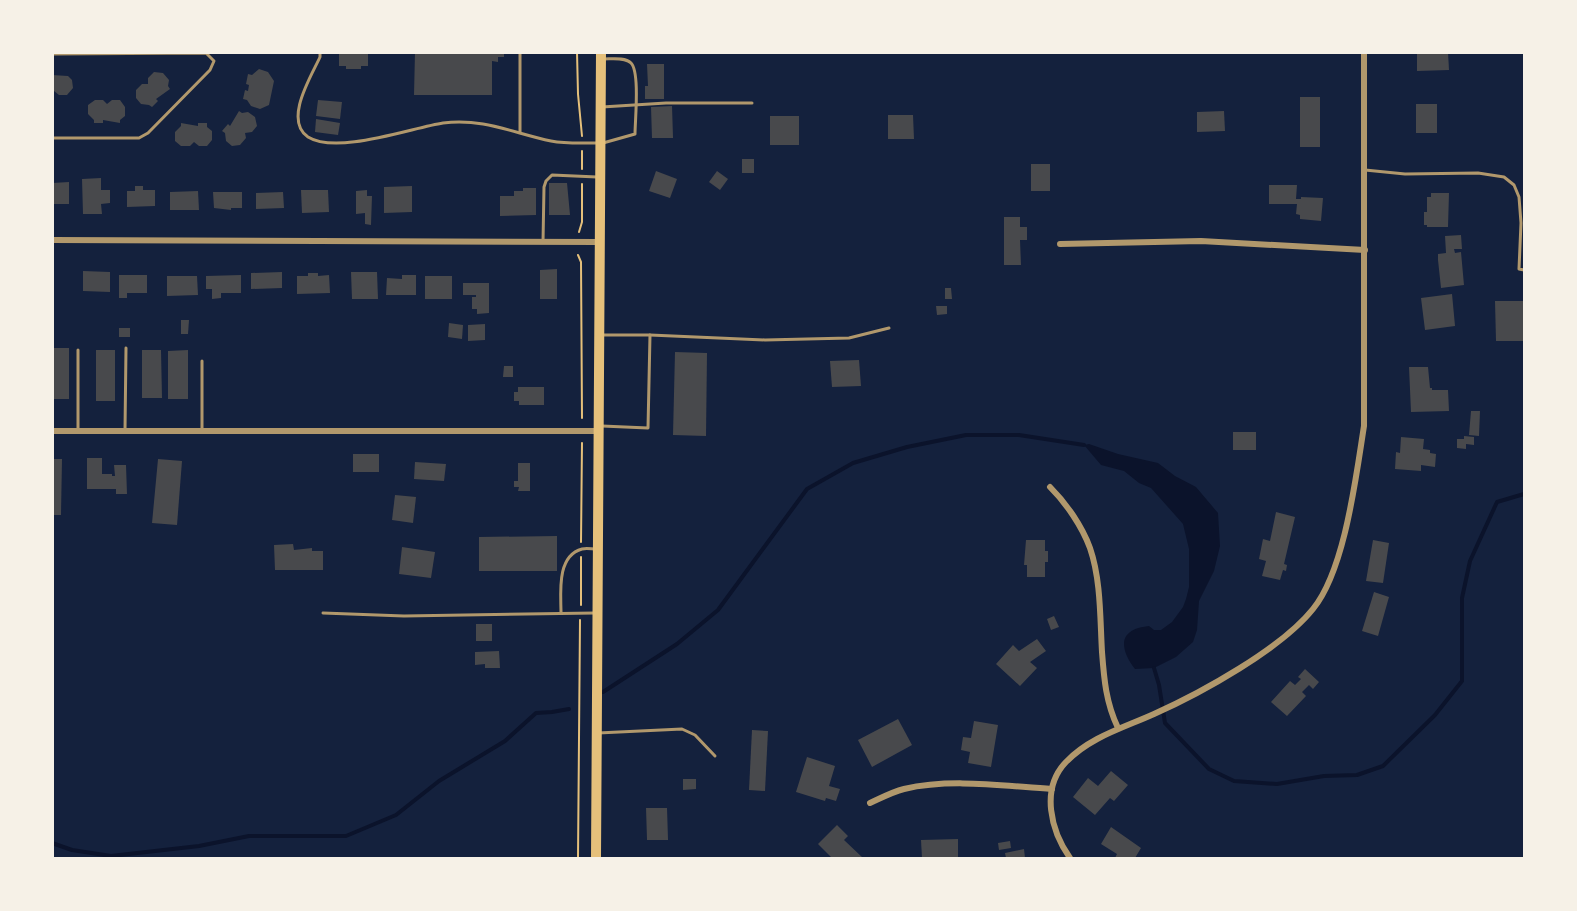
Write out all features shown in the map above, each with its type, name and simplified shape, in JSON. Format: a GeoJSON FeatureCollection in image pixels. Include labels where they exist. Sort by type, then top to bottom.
{"type":"FeatureCollection","features":[{"type":"Feature","properties":{"kind":"main road"},"geometry":{"type":"LineString","coordinates":[[596,858],[600,56]]}},
{"type":"Feature","properties":{"kind":"street"},"geometry":{"type":"LineString","coordinates":[[1070,858],[1055,834],[1051,810],[1052,789],[1058,772],[1066,762],[1093,741],[1205,689],[1286,635],[1313,609],[1334,570],[1353,491],[1364,426],[1364,52]]}},
{"type":"Feature","properties":{"kind":"street"},"geometry":{"type":"LineString","coordinates":[[52,240],[599,242]]}},
{"type":"Feature","properties":{"kind":"street"},"geometry":{"type":"LineString","coordinates":[[1060,244],[1201,241],[1365,250]]}},
{"type":"Feature","properties":{"kind":"street"},"geometry":{"type":"LineString","coordinates":[[52,431],[599,428]]}},
{"type":"Feature","properties":{"kind":"street"},"geometry":{"type":"LineString","coordinates":[[1050,487],[1070,512],[1089,547],[1098,587],[1105,691],[1111,714],[1118,728]]}},
{"type":"Feature","properties":{"kind":"street"},"geometry":{"type":"LineString","coordinates":[[870,803],[903,790],[924,786],[964,784],[1052,789]]}},
{"type":"Feature","properties":{"kind":"lane"},"geometry":{"type":"LineString","coordinates":[[320,52],[320,57],[301,95],[299,115],[303,131],[308,136],[331,142],[352,142],[442,123],[471,122],[491,124],[551,141],[600,143],[635,134],[635,69],[631,62],[600,56]]}},
{"type":"Feature","properties":{"kind":"lane"},"geometry":{"type":"LineString","coordinates":[[520,52],[520,132]]}},
{"type":"Feature","properties":{"kind":"lane"},"geometry":{"type":"LineString","coordinates":[[52,54],[206,53],[214,61],[210,70],[148,132],[139,138],[52,138]]}},
{"type":"Feature","properties":{"kind":"lane"},"geometry":{"type":"LineString","coordinates":[[600,108],[666,103],[752,103]]}},
{"type":"Feature","properties":{"kind":"lane"},"geometry":{"type":"LineString","coordinates":[[1365,170],[1405,174],[1478,173],[1504,177],[1514,184],[1519,197],[1521,224],[1519,269],[1524,270]]}},
{"type":"Feature","properties":{"kind":"lane"},"geometry":{"type":"LineString","coordinates":[[543,242],[544,187],[548,178],[552,175],[600,177]]}},
{"type":"Feature","properties":{"kind":"lane"},"geometry":{"type":"LineString","coordinates":[[599,335],[765,340],[849,338],[889,328]]}},
{"type":"Feature","properties":{"kind":"lane"},"geometry":{"type":"LineString","coordinates":[[599,428],[648,428],[650,335]]}},
{"type":"Feature","properties":{"kind":"lane"},"geometry":{"type":"LineString","coordinates":[[125,431],[126,348]]}},
{"type":"Feature","properties":{"kind":"lane"},"geometry":{"type":"LineString","coordinates":[[78,351],[78,431]]}},
{"type":"Feature","properties":{"kind":"lane"},"geometry":{"type":"LineString","coordinates":[[202,361],[202,431]]}},
{"type":"Feature","properties":{"kind":"lane"},"geometry":{"type":"LineString","coordinates":[[561,613],[561,580],[567,560],[581,549],[598,549]]}},
{"type":"Feature","properties":{"kind":"lane"},"geometry":{"type":"LineString","coordinates":[[323,613],[404,616],[597,613]]}},
{"type":"Feature","properties":{"kind":"lane"},"geometry":{"type":"LineString","coordinates":[[596,733],[682,729],[695,735],[716,756]]}},
{"type":"Feature","properties":{"kind":"path"},"geometry":{"type":"LineString","coordinates":[[578,255],[581,262],[582,418]]}},
{"type":"Feature","properties":{"kind":"path"},"geometry":{"type":"LineString","coordinates":[[578,858],[582,443]]}},
{"type":"Feature","properties":{"kind":"water"},"geometry":{"type":"Polygon","coordinates":[[[1089,444],[1118,454],[1158,463],[1175,476],[1196,487],[1218,513],[1220,546],[1214,571],[1199,601],[1197,630],[1193,642],[1176,657],[1154,668],[1135,669],[1126,654],[1124,641],[1131,631],[1139,628],[1149,626],[1154,630],[1161,630],[1172,622],[1183,607],[1189,587],[1189,549],[1183,524],[1151,488],[1139,483],[1124,471],[1101,465],[1084,445],[1089,444]]]}},
{"type":"Feature","properties":{"kind":"building"},"geometry":{"type":"Polygon","coordinates":[[[339,52],[368,52],[368,66],[361,66],[361,69],[346,69],[346,66],[339,66],[339,52]]]}},
{"type":"Feature","properties":{"kind":"building"},"geometry":{"type":"Polygon","coordinates":[[[415,52],[504,52],[504,57],[498,57],[498,62],[492,61],[492,95],[414,95],[415,52]]]}},
{"type":"Feature","properties":{"kind":"building"},"geometry":{"type":"Polygon","coordinates":[[[1417,52],[1448,52],[1449,70],[1417,71],[1417,52]]]}},
{"type":"Feature","properties":{"kind":"building"},"geometry":{"type":"Polygon","coordinates":[[[647,64],[664,64],[664,99],[645,99],[645,86],[648,86],[647,64]]]}},
{"type":"Feature","properties":{"kind":"building"},"geometry":{"type":"Polygon","coordinates":[[[259,69],[268,72],[274,81],[269,105],[260,109],[251,106],[247,100],[243,99],[245,90],[248,91],[249,85],[246,84],[248,74],[252,75],[259,69]]]}},
{"type":"Feature","properties":{"kind":"building"},"geometry":{"type":"Polygon","coordinates":[[[154,72],[163,73],[169,80],[170,89],[156,99],[158,101],[152,107],[141,104],[136,98],[136,90],[142,84],[148,84],[148,78],[154,72]]]}},
{"type":"Feature","properties":{"kind":"building"},"geometry":{"type":"Polygon","coordinates":[[[52,75],[68,76],[72,80],[73,88],[67,95],[52,92],[52,75]]]}},
{"type":"Feature","properties":{"kind":"building"},"geometry":{"type":"Polygon","coordinates":[[[1300,97],[1320,97],[1320,147],[1300,147],[1300,97]]]}},
{"type":"Feature","properties":{"kind":"building"},"geometry":{"type":"Polygon","coordinates":[[[95,100],[103,100],[107,104],[112,100],[120,100],[125,107],[125,116],[120,123],[103,120],[103,123],[94,123],[88,114],[88,105],[95,100]]]}},
{"type":"Feature","properties":{"kind":"building"},"geometry":{"type":"Polygon","coordinates":[[[318,100],[342,102],[340,119],[316,116],[318,100]]]}},
{"type":"Feature","properties":{"kind":"building"},"geometry":{"type":"Polygon","coordinates":[[[1416,104],[1437,104],[1437,133],[1416,133],[1416,104]]]}},
{"type":"Feature","properties":{"kind":"building"},"geometry":{"type":"Polygon","coordinates":[[[672,106],[673,138],[652,138],[651,107],[672,106]]]}},
{"type":"Feature","properties":{"kind":"building"},"geometry":{"type":"Polygon","coordinates":[[[239,111],[248,112],[255,117],[257,126],[252,132],[245,133],[246,138],[240,145],[232,146],[226,141],[225,133],[222,131],[228,124],[230,126],[239,111]]]}},
{"type":"Feature","properties":{"kind":"building"},"geometry":{"type":"Polygon","coordinates":[[[1224,111],[1225,131],[1197,132],[1197,112],[1224,111]]]}},
{"type":"Feature","properties":{"kind":"building"},"geometry":{"type":"Polygon","coordinates":[[[888,115],[913,115],[914,139],[888,139],[888,115]]]}},
{"type":"Feature","properties":{"kind":"building"},"geometry":{"type":"Polygon","coordinates":[[[770,116],[799,116],[799,145],[770,145],[770,116]]]}},
{"type":"Feature","properties":{"kind":"building"},"geometry":{"type":"Polygon","coordinates":[[[316,119],[340,123],[338,135],[315,132],[316,119]]]}},
{"type":"Feature","properties":{"kind":"building"},"geometry":{"type":"Polygon","coordinates":[[[181,123],[198,126],[198,123],[207,123],[207,127],[212,131],[212,140],[207,146],[199,146],[194,142],[190,146],[181,146],[175,141],[175,132],[181,123]]]}},
{"type":"Feature","properties":{"kind":"building"},"geometry":{"type":"Polygon","coordinates":[[[742,159],[754,159],[754,173],[742,173],[742,159]]]}},
{"type":"Feature","properties":{"kind":"building"},"geometry":{"type":"Polygon","coordinates":[[[1031,164],[1050,164],[1050,191],[1031,191],[1031,164]]]}},
{"type":"Feature","properties":{"kind":"building"},"geometry":{"type":"Polygon","coordinates":[[[656,171],[677,179],[670,198],[649,191],[656,171]]]}},
{"type":"Feature","properties":{"kind":"building"},"geometry":{"type":"Polygon","coordinates":[[[717,171],[728,179],[720,190],[709,182],[717,171]]]}},
{"type":"Feature","properties":{"kind":"building"},"geometry":{"type":"Polygon","coordinates":[[[101,178],[101,190],[110,190],[110,203],[101,204],[102,214],[83,214],[82,179],[101,178]]]}},
{"type":"Feature","properties":{"kind":"building"},"geometry":{"type":"Polygon","coordinates":[[[69,182],[69,204],[52,204],[52,183],[69,182]]]}},
{"type":"Feature","properties":{"kind":"building"},"geometry":{"type":"Polygon","coordinates":[[[549,183],[567,183],[570,215],[549,215],[549,183]]]}},
{"type":"Feature","properties":{"kind":"building"},"geometry":{"type":"Polygon","coordinates":[[[1269,185],[1297,185],[1296,199],[1301,199],[1301,197],[1323,198],[1321,221],[1300,219],[1300,215],[1296,214],[1297,204],[1269,204],[1269,185]]]}},
{"type":"Feature","properties":{"kind":"building"},"geometry":{"type":"Polygon","coordinates":[[[135,186],[143,186],[143,190],[155,190],[155,206],[127,207],[127,191],[135,191],[135,186]]]}},
{"type":"Feature","properties":{"kind":"building"},"geometry":{"type":"Polygon","coordinates":[[[412,186],[412,212],[384,213],[384,187],[412,186]]]}},
{"type":"Feature","properties":{"kind":"building"},"geometry":{"type":"Polygon","coordinates":[[[523,188],[536,188],[536,215],[500,216],[500,196],[514,196],[514,191],[523,191],[523,188]]]}},
{"type":"Feature","properties":{"kind":"building"},"geometry":{"type":"Polygon","coordinates":[[[301,190],[328,190],[329,212],[302,213],[301,190]]]}},
{"type":"Feature","properties":{"kind":"building"},"geometry":{"type":"Polygon","coordinates":[[[367,190],[367,196],[372,196],[371,225],[365,224],[365,213],[356,214],[356,191],[367,190]]]}},
{"type":"Feature","properties":{"kind":"building"},"geometry":{"type":"Polygon","coordinates":[[[198,191],[199,210],[170,210],[170,192],[198,191]]]}},
{"type":"Feature","properties":{"kind":"building"},"geometry":{"type":"Polygon","coordinates":[[[213,192],[242,192],[242,208],[231,208],[231,210],[214,208],[213,192]]]}},
{"type":"Feature","properties":{"kind":"building"},"geometry":{"type":"Polygon","coordinates":[[[283,192],[284,208],[256,209],[256,193],[283,192]]]}},
{"type":"Feature","properties":{"kind":"building"},"geometry":{"type":"Polygon","coordinates":[[[1431,193],[1449,193],[1448,227],[1424,225],[1427,197],[1431,197],[1431,193]]]}},
{"type":"Feature","properties":{"kind":"building"},"geometry":{"type":"Polygon","coordinates":[[[1004,217],[1020,217],[1020,227],[1027,227],[1027,240],[1020,240],[1021,265],[1004,265],[1004,217]]]}},
{"type":"Feature","properties":{"kind":"building"},"geometry":{"type":"Polygon","coordinates":[[[1461,235],[1462,249],[1454,249],[1455,253],[1461,252],[1464,285],[1441,288],[1438,254],[1446,253],[1445,236],[1461,235]]]}},
{"type":"Feature","properties":{"kind":"building"},"geometry":{"type":"Polygon","coordinates":[[[557,269],[557,299],[540,299],[540,270],[557,269]]]}},
{"type":"Feature","properties":{"kind":"building"},"geometry":{"type":"Polygon","coordinates":[[[83,271],[110,272],[110,292],[83,291],[83,271]]]}},
{"type":"Feature","properties":{"kind":"building"},"geometry":{"type":"Polygon","coordinates":[[[282,272],[282,288],[251,289],[251,273],[282,272]]]}},
{"type":"Feature","properties":{"kind":"building"},"geometry":{"type":"Polygon","coordinates":[[[351,272],[377,272],[378,299],[352,299],[351,272]]]}},
{"type":"Feature","properties":{"kind":"building"},"geometry":{"type":"Polygon","coordinates":[[[308,273],[318,273],[318,276],[329,275],[330,293],[297,294],[297,276],[308,276],[308,273]]]}},
{"type":"Feature","properties":{"kind":"building"},"geometry":{"type":"Polygon","coordinates":[[[119,275],[147,275],[147,293],[127,293],[127,298],[119,298],[119,275]]]}},
{"type":"Feature","properties":{"kind":"building"},"geometry":{"type":"Polygon","coordinates":[[[241,275],[241,293],[221,293],[221,298],[212,299],[212,289],[206,289],[206,276],[241,275]]]}},
{"type":"Feature","properties":{"kind":"building"},"geometry":{"type":"Polygon","coordinates":[[[402,275],[416,275],[416,295],[386,295],[387,278],[402,279],[402,275]]]}},
{"type":"Feature","properties":{"kind":"building"},"geometry":{"type":"Polygon","coordinates":[[[167,276],[197,276],[198,295],[167,296],[167,276]]]}},
{"type":"Feature","properties":{"kind":"building"},"geometry":{"type":"Polygon","coordinates":[[[425,276],[452,276],[452,299],[425,299],[425,276]]]}},
{"type":"Feature","properties":{"kind":"building"},"geometry":{"type":"Polygon","coordinates":[[[463,283],[489,283],[489,313],[477,314],[477,309],[472,309],[472,297],[476,295],[463,295],[463,283]]]}},
{"type":"Feature","properties":{"kind":"building"},"geometry":{"type":"Polygon","coordinates":[[[945,288],[951,288],[952,299],[945,299],[945,288]]]}},
{"type":"Feature","properties":{"kind":"building"},"geometry":{"type":"Polygon","coordinates":[[[1452,294],[1455,326],[1425,330],[1421,298],[1452,294]]]}},
{"type":"Feature","properties":{"kind":"building"},"geometry":{"type":"Polygon","coordinates":[[[1495,301],[1524,301],[1524,341],[1496,341],[1495,301]]]}},
{"type":"Feature","properties":{"kind":"building"},"geometry":{"type":"Polygon","coordinates":[[[936,306],[947,306],[947,314],[937,315],[936,306]]]}},
{"type":"Feature","properties":{"kind":"building"},"geometry":{"type":"Polygon","coordinates":[[[181,320],[189,320],[188,334],[181,334],[181,320]]]}},
{"type":"Feature","properties":{"kind":"building"},"geometry":{"type":"Polygon","coordinates":[[[449,323],[463,325],[462,339],[448,337],[449,323]]]}},
{"type":"Feature","properties":{"kind":"building"},"geometry":{"type":"Polygon","coordinates":[[[485,324],[485,340],[468,341],[468,325],[485,324]]]}},
{"type":"Feature","properties":{"kind":"building"},"geometry":{"type":"Polygon","coordinates":[[[119,328],[130,328],[130,337],[119,337],[119,328]]]}},
{"type":"Feature","properties":{"kind":"building"},"geometry":{"type":"Polygon","coordinates":[[[52,348],[69,348],[69,399],[52,399],[52,348]]]}},
{"type":"Feature","properties":{"kind":"building"},"geometry":{"type":"Polygon","coordinates":[[[96,350],[115,350],[115,401],[96,401],[96,350]]]}},
{"type":"Feature","properties":{"kind":"building"},"geometry":{"type":"Polygon","coordinates":[[[142,350],[161,350],[162,398],[142,398],[142,350]]]}},
{"type":"Feature","properties":{"kind":"building"},"geometry":{"type":"Polygon","coordinates":[[[188,350],[188,399],[168,399],[168,351],[188,350]]]}},
{"type":"Feature","properties":{"kind":"building"},"geometry":{"type":"Polygon","coordinates":[[[675,352],[707,353],[706,436],[673,435],[675,352]]]}},
{"type":"Feature","properties":{"kind":"building"},"geometry":{"type":"Polygon","coordinates":[[[859,360],[861,386],[832,387],[830,361],[859,360]]]}},
{"type":"Feature","properties":{"kind":"building"},"geometry":{"type":"Polygon","coordinates":[[[504,366],[513,366],[513,377],[503,377],[504,366]]]}},
{"type":"Feature","properties":{"kind":"building"},"geometry":{"type":"Polygon","coordinates":[[[1409,367],[1428,367],[1430,388],[1448,390],[1449,411],[1411,412],[1409,367]]]}},
{"type":"Feature","properties":{"kind":"building"},"geometry":{"type":"Polygon","coordinates":[[[518,387],[544,387],[544,405],[519,405],[519,401],[514,401],[514,392],[518,392],[518,387]]]}},
{"type":"Feature","properties":{"kind":"building"},"geometry":{"type":"Polygon","coordinates":[[[1471,411],[1480,411],[1479,436],[1469,435],[1471,411]]]}},
{"type":"Feature","properties":{"kind":"building"},"geometry":{"type":"Polygon","coordinates":[[[1233,432],[1256,432],[1256,450],[1233,450],[1233,432]]]}},
{"type":"Feature","properties":{"kind":"building"},"geometry":{"type":"Polygon","coordinates":[[[1464,436],[1474,437],[1474,445],[1466,444],[1466,449],[1457,448],[1457,439],[1464,439],[1464,436]]]}},
{"type":"Feature","properties":{"kind":"building"},"geometry":{"type":"Polygon","coordinates":[[[1401,437],[1424,439],[1423,449],[1436,454],[1435,467],[1421,465],[1421,471],[1395,469],[1396,452],[1400,453],[1401,437]]]}},
{"type":"Feature","properties":{"kind":"building"},"geometry":{"type":"Polygon","coordinates":[[[353,454],[379,454],[379,472],[353,472],[353,454]]]}},
{"type":"Feature","properties":{"kind":"building"},"geometry":{"type":"Polygon","coordinates":[[[87,458],[102,458],[102,474],[112,474],[112,476],[115,476],[114,465],[126,465],[127,494],[116,494],[116,489],[87,489],[87,458]]]}},
{"type":"Feature","properties":{"kind":"building"},"geometry":{"type":"Polygon","coordinates":[[[52,459],[62,459],[61,515],[52,515],[52,459]]]}},
{"type":"Feature","properties":{"kind":"building"},"geometry":{"type":"Polygon","coordinates":[[[158,459],[182,461],[177,525],[152,523],[158,459]]]}},
{"type":"Feature","properties":{"kind":"building"},"geometry":{"type":"Polygon","coordinates":[[[415,462],[446,464],[444,481],[414,479],[415,462]]]}},
{"type":"Feature","properties":{"kind":"building"},"geometry":{"type":"Polygon","coordinates":[[[518,463],[530,463],[530,491],[518,491],[519,487],[514,487],[514,481],[518,481],[518,463]]]}},
{"type":"Feature","properties":{"kind":"building"},"geometry":{"type":"Polygon","coordinates":[[[395,495],[416,497],[413,523],[392,520],[395,495]]]}},
{"type":"Feature","properties":{"kind":"building"},"geometry":{"type":"Polygon","coordinates":[[[1276,512],[1295,517],[1284,564],[1287,565],[1286,571],[1283,570],[1280,580],[1262,576],[1266,561],[1259,559],[1263,539],[1270,541],[1276,512]]]}},
{"type":"Feature","properties":{"kind":"building"},"geometry":{"type":"Polygon","coordinates":[[[557,536],[557,571],[479,571],[479,537],[557,536]]]}},
{"type":"Feature","properties":{"kind":"building"},"geometry":{"type":"Polygon","coordinates":[[[1026,540],[1045,540],[1048,562],[1045,562],[1045,577],[1027,577],[1027,565],[1024,565],[1026,540]]]}},
{"type":"Feature","properties":{"kind":"building"},"geometry":{"type":"Polygon","coordinates":[[[1373,540],[1389,543],[1383,583],[1366,581],[1373,540]]]}},
{"type":"Feature","properties":{"kind":"building"},"geometry":{"type":"Polygon","coordinates":[[[293,544],[294,550],[312,548],[312,551],[323,551],[323,570],[275,570],[274,545],[293,544]]]}},
{"type":"Feature","properties":{"kind":"building"},"geometry":{"type":"Polygon","coordinates":[[[402,547],[435,552],[431,578],[399,574],[402,547]]]}},
{"type":"Feature","properties":{"kind":"building"},"geometry":{"type":"Polygon","coordinates":[[[1374,592],[1389,597],[1378,636],[1362,631],[1374,592]]]}},
{"type":"Feature","properties":{"kind":"building"},"geometry":{"type":"Polygon","coordinates":[[[1054,616],[1059,627],[1051,630],[1047,619],[1054,616]]]}},
{"type":"Feature","properties":{"kind":"building"},"geometry":{"type":"Polygon","coordinates":[[[476,624],[492,624],[492,641],[476,641],[476,624]]]}},
{"type":"Feature","properties":{"kind":"building"},"geometry":{"type":"Polygon","coordinates":[[[1037,639],[1046,651],[1030,662],[1037,668],[1020,686],[996,664],[1013,645],[1019,651],[1037,639]]]}},
{"type":"Feature","properties":{"kind":"building"},"geometry":{"type":"Polygon","coordinates":[[[499,651],[500,668],[485,668],[485,664],[475,665],[475,652],[499,651]]]}},
{"type":"Feature","properties":{"kind":"building"},"geometry":{"type":"Polygon","coordinates":[[[1305,669],[1319,682],[1313,689],[1309,685],[1302,692],[1306,696],[1287,716],[1271,702],[1290,681],[1295,685],[1301,679],[1298,677],[1305,669]]]}},
{"type":"Feature","properties":{"kind":"building"},"geometry":{"type":"Polygon","coordinates":[[[898,719],[912,745],[872,767],[858,740],[898,719]]]}},
{"type":"Feature","properties":{"kind":"building"},"geometry":{"type":"Polygon","coordinates":[[[974,721],[998,725],[991,767],[968,763],[970,752],[961,750],[963,737],[971,738],[974,721]]]}},
{"type":"Feature","properties":{"kind":"building"},"geometry":{"type":"Polygon","coordinates":[[[752,730],[768,731],[765,791],[749,790],[752,730]]]}},
{"type":"Feature","properties":{"kind":"building"},"geometry":{"type":"Polygon","coordinates":[[[807,757],[835,766],[829,786],[840,789],[836,801],[826,798],[825,801],[796,792],[807,757]]]}},
{"type":"Feature","properties":{"kind":"building"},"geometry":{"type":"Polygon","coordinates":[[[1111,771],[1128,785],[1114,801],[1110,798],[1095,815],[1073,797],[1088,778],[1098,786],[1111,771]]]}},
{"type":"Feature","properties":{"kind":"building"},"geometry":{"type":"Polygon","coordinates":[[[683,779],[696,779],[696,789],[683,790],[683,779]]]}},
{"type":"Feature","properties":{"kind":"building"},"geometry":{"type":"Polygon","coordinates":[[[646,808],[667,808],[668,840],[647,840],[646,808]]]}},
{"type":"Feature","properties":{"kind":"building"},"geometry":{"type":"Polygon","coordinates":[[[837,825],[848,836],[844,840],[863,858],[832,858],[818,844],[837,825]]]}},
{"type":"Feature","properties":{"kind":"building"},"geometry":{"type":"Polygon","coordinates":[[[1111,827],[1141,848],[1135,858],[1115,858],[1117,854],[1101,844],[1111,827]]]}},
{"type":"Feature","properties":{"kind":"building"},"geometry":{"type":"Polygon","coordinates":[[[958,839],[958,858],[922,858],[921,840],[958,839]]]}},
{"type":"Feature","properties":{"kind":"building"},"geometry":{"type":"Polygon","coordinates":[[[1010,841],[1011,848],[999,850],[998,843],[1010,841]]]}},
{"type":"Feature","properties":{"kind":"building"},"geometry":{"type":"Polygon","coordinates":[[[1024,849],[1025,858],[1006,858],[1005,853],[1024,849]]]}},
{"type":"Feature","properties":{"kind":"waterway"},"geometry":{"type":"LineString","coordinates":[[603,692],[677,644],[718,610],[807,489],[853,463],[907,447],[966,435],[1019,435],[1084,445]]}},
{"type":"Feature","properties":{"kind":"waterway"},"geometry":{"type":"LineString","coordinates":[[1154,668],[1165,723],[1209,769],[1234,781],[1277,784],[1324,776],[1357,775],[1383,766],[1435,715],[1462,681],[1462,598],[1470,561],[1497,502],[1524,494]]}},
{"type":"Feature","properties":{"kind":"waterway"},"geometry":{"type":"LineString","coordinates":[[52,843],[72,850],[111,856],[199,846],[249,836],[346,836],[396,815],[439,781],[505,741],[536,713],[569,709]]}}]}
